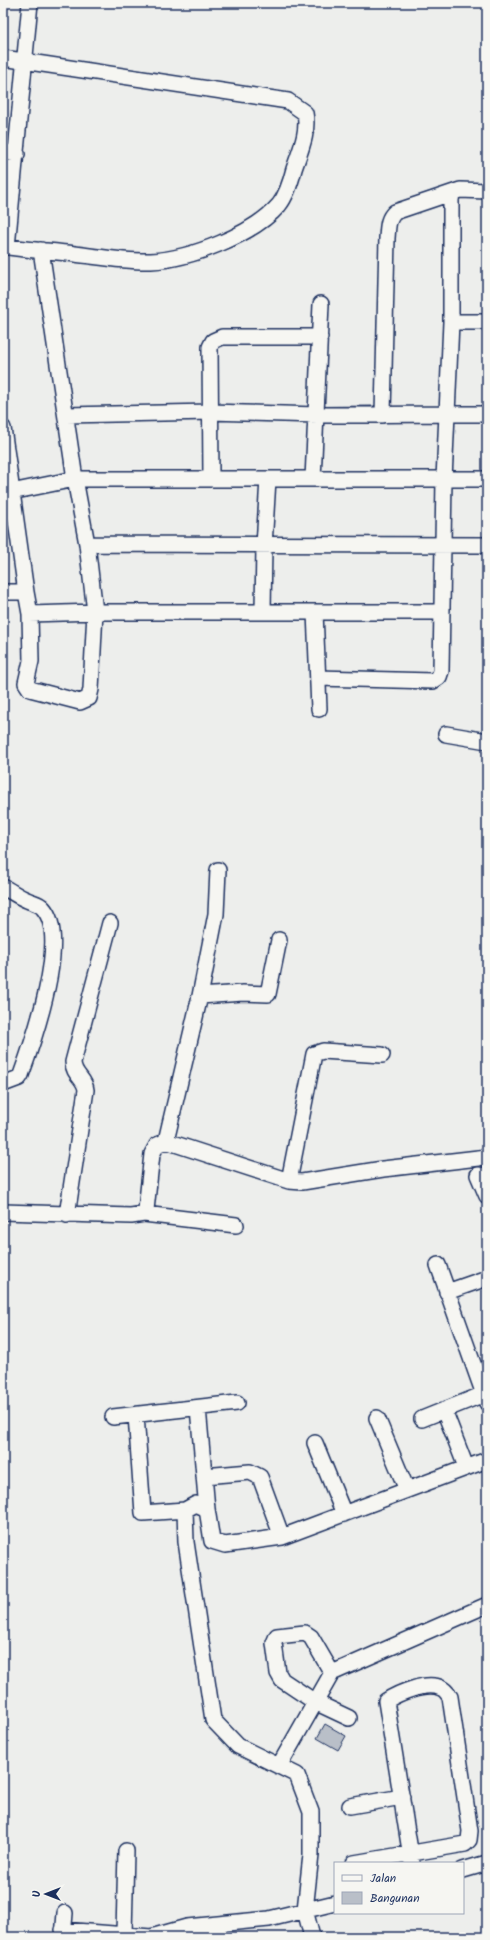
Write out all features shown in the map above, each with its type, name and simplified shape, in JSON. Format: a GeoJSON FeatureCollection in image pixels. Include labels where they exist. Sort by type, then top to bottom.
{"type":"FeatureCollection","features":[{"type":"Feature","properties":{"kind":"street"},"geometry":{"type":"LineString","coordinates":[[3,58],[25,61],[288,101],[305,114],[308,124],[289,188],[280,204],[271,213],[240,234],[186,256],[162,260],[135,261],[5,247],[10,153],[25,61],[30,3]]}},
{"type":"Feature","properties":{"kind":"street"},"geometry":{"type":"LineString","coordinates":[[383,415],[388,222],[395,212],[460,190],[487,191]]}},
{"type":"Feature","properties":{"kind":"street"},"geometry":{"type":"LineString","coordinates":[[318,678],[433,681],[439,677],[441,671],[442,544],[448,414],[451,199],[453,193]]}},
{"type":"Feature","properties":{"kind":"street"},"geometry":{"type":"LineString","coordinates":[[3,428],[11,492],[9,521],[30,614],[31,661],[26,683],[30,689],[84,702],[90,695],[95,612],[87,544],[75,479],[41,250]]}},
{"type":"Feature","properties":{"kind":"street"},"geometry":{"type":"LineString","coordinates":[[313,479],[321,304]]}},
{"type":"Feature","properties":{"kind":"street"},"geometry":{"type":"LineString","coordinates":[[450,322],[487,322]]}},
{"type":"Feature","properties":{"kind":"street"},"geometry":{"type":"LineString","coordinates":[[211,479],[210,347],[213,341],[222,337],[320,337]]}},
{"type":"Feature","properties":{"kind":"street"},"geometry":{"type":"LineString","coordinates":[[66,415],[211,412],[317,415],[487,414]]}},
{"type":"Feature","properties":{"kind":"street"},"geometry":{"type":"LineString","coordinates":[[11,492],[75,479],[487,479]]}},
{"type":"Feature","properties":{"kind":"street"},"geometry":{"type":"LineString","coordinates":[[263,611],[264,546],[268,479]]}},
{"type":"Feature","properties":{"kind":"street"},"geometry":{"type":"LineString","coordinates":[[87,544],[264,546],[442,544],[487,545]]}},
{"type":"Feature","properties":{"kind":"street"},"geometry":{"type":"LineString","coordinates":[[3,592],[26,592]]}},
{"type":"Feature","properties":{"kind":"street"},"geometry":{"type":"LineString","coordinates":[[30,614],[263,611],[441,612]]}},
{"type":"Feature","properties":{"kind":"street"},"geometry":{"type":"LineString","coordinates":[[315,612],[319,709]]}},
{"type":"Feature","properties":{"kind":"street"},"geometry":{"type":"LineString","coordinates":[[446,734],[487,740]]}},
{"type":"Feature","properties":{"kind":"street"},"geometry":{"type":"LineString","coordinates":[[166,1141],[200,996],[216,914],[218,870]]}},
{"type":"Feature","properties":{"kind":"street"},"geometry":{"type":"LineString","coordinates":[[3,887],[42,906],[47,913],[50,924],[52,950],[43,1009],[21,1075],[19,1078],[3,1084]]}},
{"type":"Feature","properties":{"kind":"street"},"geometry":{"type":"LineString","coordinates":[[67,1215],[86,1090],[83,1080],[74,1071],[73,1062],[110,923]]}},
{"type":"Feature","properties":{"kind":"street"},"geometry":{"type":"LineString","coordinates":[[200,996],[243,993],[268,994],[280,940]]}},
{"type":"Feature","properties":{"kind":"street"},"geometry":{"type":"LineString","coordinates":[[289,1181],[314,1054],[323,1051],[382,1055]]}},
{"type":"Feature","properties":{"kind":"street"},"geometry":{"type":"LineString","coordinates":[[144,1214],[146,1210],[152,1154],[157,1145],[166,1141],[289,1181],[309,1181],[383,1169],[487,1157]]}},
{"type":"Feature","properties":{"kind":"street"},"geometry":{"type":"LineString","coordinates":[[487,1176],[478,1175],[487,1196]]}},
{"type":"Feature","properties":{"kind":"street"},"geometry":{"type":"LineString","coordinates":[[3,1212],[131,1216],[144,1214],[236,1226]]}},
{"type":"Feature","properties":{"kind":"street"},"geometry":{"type":"LineString","coordinates":[[422,1418],[444,1410],[485,1399],[438,1265]]}},
{"type":"Feature","properties":{"kind":"street"},"geometry":{"type":"LineString","coordinates":[[447,1292],[487,1278]]}},
{"type":"Feature","properties":{"kind":"street"},"geometry":{"type":"LineString","coordinates":[[113,1417],[237,1403]]}},
{"type":"Feature","properties":{"kind":"street"},"geometry":{"type":"LineString","coordinates":[[198,1408],[207,1509],[212,1541],[225,1545],[282,1537],[487,1460]]}},
{"type":"Feature","properties":{"kind":"street"},"geometry":{"type":"LineString","coordinates":[[444,1410],[466,1467]]}},
{"type":"Feature","properties":{"kind":"street"},"geometry":{"type":"LineString","coordinates":[[136,1415],[143,1513],[185,1510],[196,1504],[207,1509]]}},
{"type":"Feature","properties":{"kind":"street"},"geometry":{"type":"LineString","coordinates":[[377,1418],[407,1490]]}},
{"type":"Feature","properties":{"kind":"street"},"geometry":{"type":"LineString","coordinates":[[315,1443],[344,1514]]}},
{"type":"Feature","properties":{"kind":"street"},"geometry":{"type":"LineString","coordinates":[[204,1476],[250,1472],[260,1477],[282,1537]]}},
{"type":"Feature","properties":{"kind":"street"},"geometry":{"type":"LineString","coordinates":[[185,1510],[186,1542],[213,1720],[238,1746],[297,1775],[311,1812],[311,1855],[305,1910],[312,1937]]}},
{"type":"Feature","properties":{"kind":"street"},"geometry":{"type":"LineString","coordinates":[[279,1766],[332,1673],[487,1605]]}},
{"type":"Feature","properties":{"kind":"street"},"geometry":{"type":"LineString","coordinates":[[332,1673],[311,1637],[305,1633],[277,1636],[274,1643],[280,1677],[282,1680],[315,1702],[349,1718]]}},
{"type":"Feature","properties":{"kind":"street"},"geometry":{"type":"LineString","coordinates":[[365,1862],[411,1858],[466,1844],[470,1840],[470,1831],[450,1697],[442,1688],[419,1687],[394,1696],[386,1701],[411,1858]]}},
{"type":"Feature","properties":{"kind":"street"},"geometry":{"type":"LineString","coordinates":[[350,1806],[402,1797]]}},
{"type":"Feature","properties":{"kind":"street"},"geometry":{"type":"LineString","coordinates":[[124,1934],[126,1851]]}},
{"type":"Feature","properties":{"kind":"street"},"geometry":{"type":"LineString","coordinates":[[464,1870],[487,1863]]}},
{"type":"Feature","properties":{"kind":"street"},"geometry":{"type":"LineString","coordinates":[[65,1913],[63,1934],[124,1934],[151,1937],[187,1927],[256,1921],[334,1903]]}},
{"type":"Feature","properties":{"kind":"building"},"geometry":{"type":"Polygon","coordinates":[[[325,1724],[346,1736],[338,1750],[317,1738],[325,1724]]]}}]}
